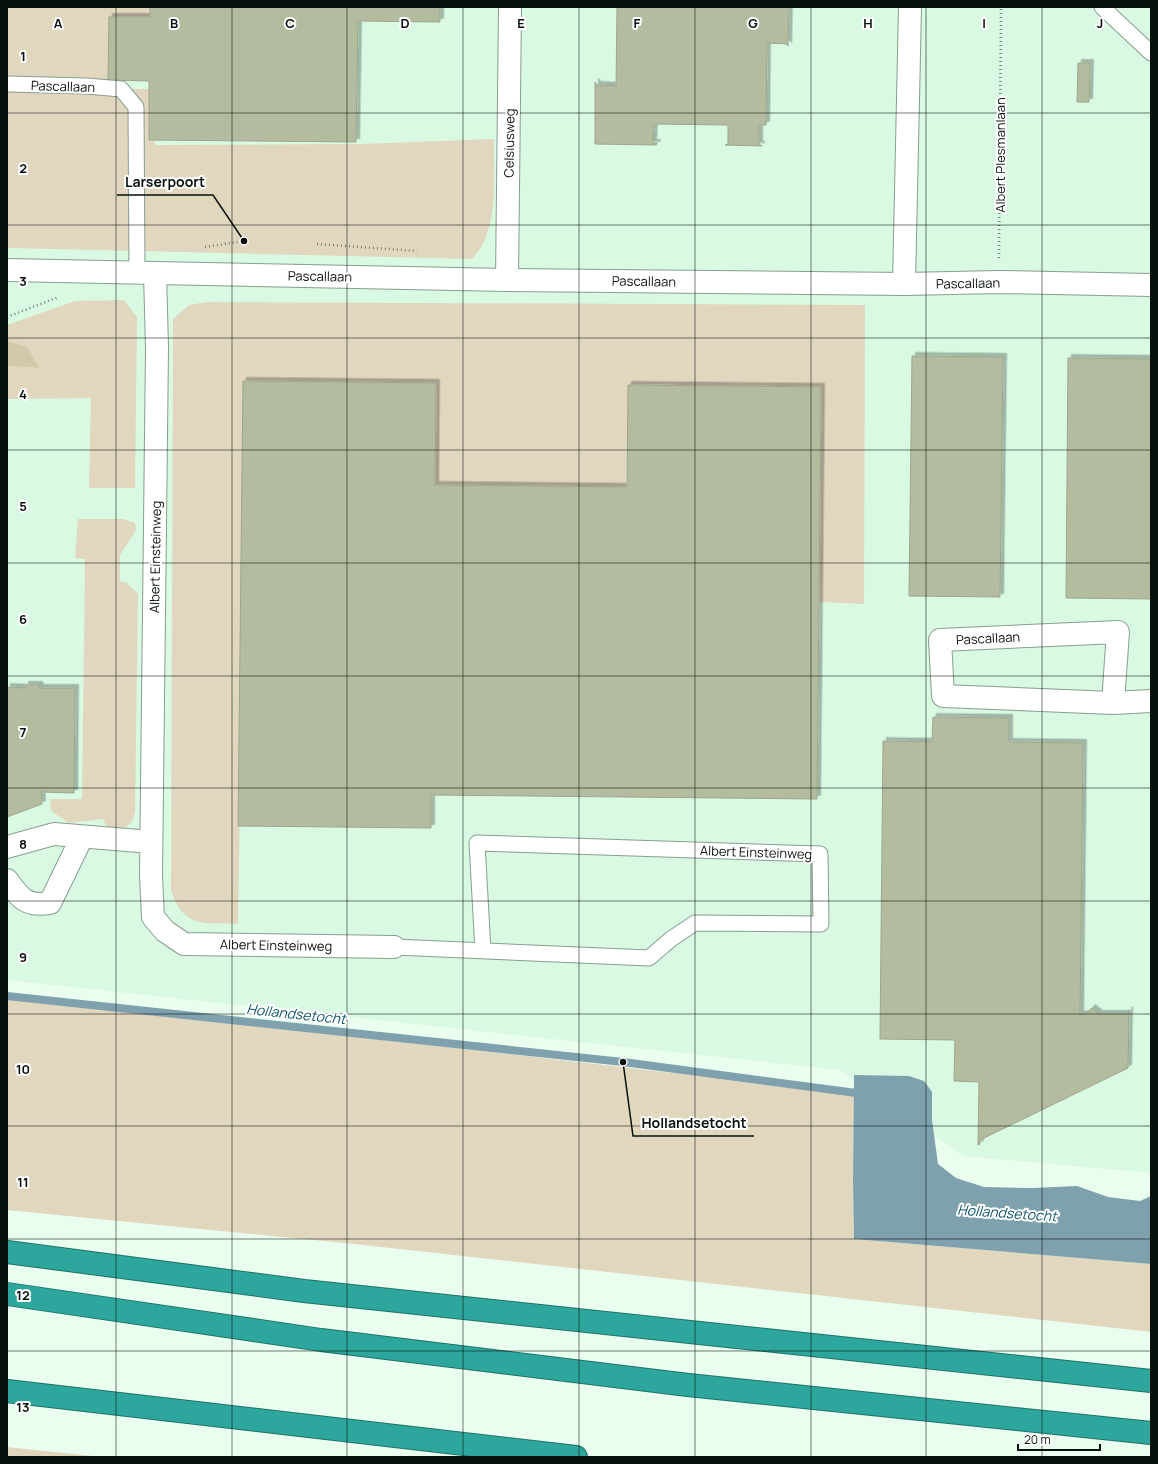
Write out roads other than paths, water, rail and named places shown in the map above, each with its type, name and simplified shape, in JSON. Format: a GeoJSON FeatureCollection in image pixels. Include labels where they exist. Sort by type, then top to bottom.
{"type":"FeatureCollection","features":[{"type":"Feature","properties":{"kind":"highway"},"geometry":{"type":"LineString","coordinates":[[7,1252],[312,1292],[1151,1381]]}},
{"type":"Feature","properties":{"kind":"highway"},"geometry":{"type":"LineString","coordinates":[[7,1294],[321,1340],[696,1386],[1151,1433]]}},
{"type":"Feature","properties":{"kind":"highway"},"geometry":{"type":"LineString","coordinates":[[7,1391],[576,1457]]}},
{"type":"Feature","properties":{"kind":"street","name":"Celsiusweg"},"geometry":{"type":"LineString","coordinates":[[507,280],[510,7]]}},
{"type":"Feature","properties":{"kind":"street"},"geometry":{"type":"LineString","coordinates":[[904,284],[910,7]]}},
{"type":"Feature","properties":{"kind":"street","name":"Pascallaan"},"geometry":{"type":"LineString","coordinates":[[7,270],[507,280],[904,284],[999,282],[1151,285]]}},
{"type":"Feature","properties":{"kind":"street","name":"Albert Einsteinweg"},"geometry":{"type":"LineString","coordinates":[[146,273],[157,348],[151,842],[151,876],[154,917],[165,931],[184,944],[394,947]]}},
{"type":"Feature","properties":{"kind":"street","name":"Pascallaan"},"geometry":{"type":"LineString","coordinates":[[1113,703],[1118,632],[940,640],[943,696],[1113,703],[1151,701]]}},
{"type":"Feature","properties":{"kind":"street"},"geometry":{"type":"LineString","coordinates":[[7,847],[54,834],[151,842]]}},
{"type":"Feature","properties":{"kind":"street"},"geometry":{"type":"LineString","coordinates":[[7,880],[19,896],[35,905],[50,903],[82,837]]}},
{"type":"Feature","properties":{"kind":"lane"},"geometry":{"type":"LineString","coordinates":[[1102,7],[1151,53]]}},
{"type":"Feature","properties":{"kind":"lane","name":"Pascallaan"},"geometry":{"type":"LineString","coordinates":[[7,84],[87,86],[122,90],[136,107],[146,273]]}},
{"type":"Feature","properties":{"kind":"lane","name":"Albert Einsteinweg"},"geometry":{"type":"LineString","coordinates":[[394,947],[483,951],[649,958],[671,939],[695,923],[821,924],[820,854],[478,843],[483,951]]}},
{"type":"Feature","properties":{"kind":"water"},"geometry":{"type":"Polygon","coordinates":[[[854,1075],[909,1076],[924,1081],[932,1092],[932,1120],[938,1164],[956,1178],[984,1187],[1032,1188],[1077,1186],[1108,1197],[1140,1201],[1151,1196],[1151,1264],[854,1239],[854,1075]]]}},
{"type":"Feature","properties":{"kind":"waterway","name":"Hollandsetocht"},"geometry":{"type":"LineString","coordinates":[[7,996],[623,1062],[864,1094]]}},
{"type":"Feature","properties":{"kind":"place","name":"Larserpoort"},"geometry":{"type":"Point","coordinates":[244,241]}},
{"type":"Feature","properties":{"kind":"place","name":"Hollandsetocht"},"geometry":{"type":"Point","coordinates":[623,1062]}}]}
